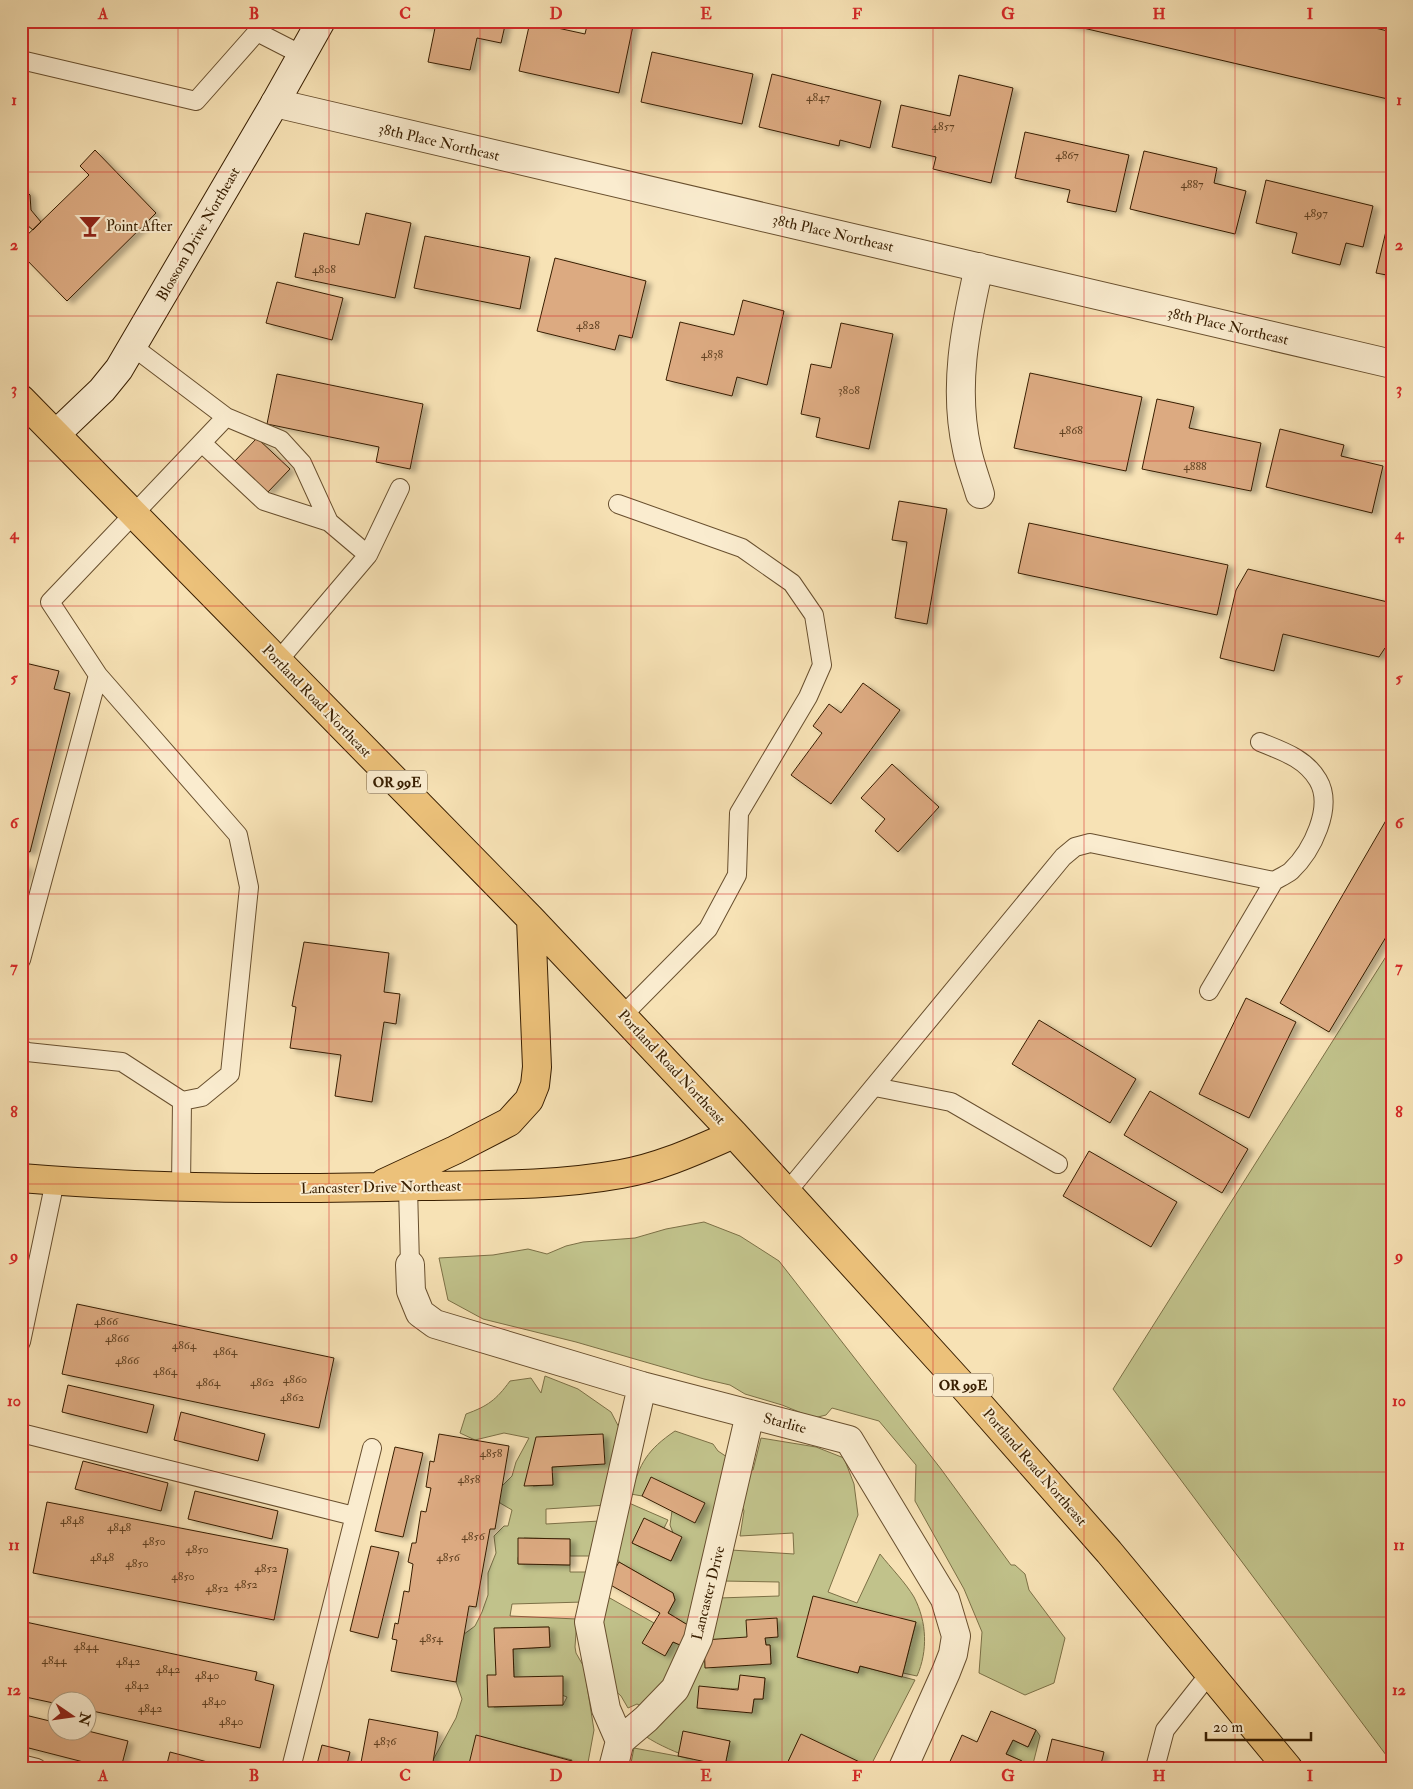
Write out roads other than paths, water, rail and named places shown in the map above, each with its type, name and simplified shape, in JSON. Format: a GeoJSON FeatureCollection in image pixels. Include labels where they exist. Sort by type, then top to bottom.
{"type":"FeatureCollection","features":[{"type":"Feature","properties":{"kind":"main road","name":"Portland Road Northeast"},"geometry":{"type":"LineString","coordinates":[[21,399],[531,919],[734,1134],[963,1386],[1109,1552],[1288,1768]]}},
{"type":"Feature","properties":{"kind":"main road"},"geometry":{"type":"LineString","coordinates":[[373,1188],[455,1150],[509,1122],[529,1100],[535,1084],[538,1067],[531,919]]}},
{"type":"Feature","properties":{"kind":"main road","name":"Lancaster Drive Northeast"},"geometry":{"type":"LineString","coordinates":[[21,1178],[181,1187],[373,1188],[533,1183],[622,1174],[658,1165],[734,1134]]}},
{"type":"Feature","properties":{"kind":"street","name":"Blossom Drive Northeast"},"geometry":{"type":"LineString","coordinates":[[56,434],[102,390],[119,368],[321,21]]}},
{"type":"Feature","properties":{"kind":"street","name":"38th Place Northeast"},"geometry":{"type":"LineString","coordinates":[[275,103],[1392,364]]}},
{"type":"Feature","properties":{"kind":"street"},"geometry":{"type":"LineString","coordinates":[[979,267],[966,324],[961,366],[961,407],[967,450],[980,494]]}},
{"type":"Feature","properties":{"kind":"street","name":"Starlite"},"geometry":{"type":"LineString","coordinates":[[410,1265],[411,1291],[420,1313],[435,1324],[642,1386],[849,1440],[946,1599],[956,1636],[953,1654],[903,1768]]}},
{"type":"Feature","properties":{"kind":"street"},"geometry":{"type":"LineString","coordinates":[[613,1768],[620,1741],[606,1709],[589,1622],[642,1386]]}},
{"type":"Feature","properties":{"kind":"street","name":"Lancaster Drive"},"geometry":{"type":"LineString","coordinates":[[620,1741],[646,1719],[675,1689],[698,1639],[750,1414]]}},
{"type":"Feature","properties":{"kind":"lane"},"geometry":{"type":"LineString","coordinates":[[21,60],[196,101],[257,32],[302,55]]}},
{"type":"Feature","properties":{"kind":"lane"},"geometry":{"type":"LineString","coordinates":[[132,346],[226,417],[281,440],[302,463],[329,522]]}},
{"type":"Feature","properties":{"kind":"lane"},"geometry":{"type":"LineString","coordinates":[[21,1048],[27,1052],[122,1062],[182,1100],[202,1097],[230,1074],[249,887],[238,835],[98,675],[50,602],[226,417]]}},
{"type":"Feature","properties":{"kind":"lane"},"geometry":{"type":"LineString","coordinates":[[202,443],[264,501],[329,522],[368,555]]}},
{"type":"Feature","properties":{"kind":"lane"},"geometry":{"type":"LineString","coordinates":[[278,660],[368,555],[400,488]]}},
{"type":"Feature","properties":{"kind":"lane"},"geometry":{"type":"LineString","coordinates":[[618,504],[742,548],[792,583],[814,615],[822,665],[808,697],[739,813],[737,875],[708,929],[623,1015]]}},
{"type":"Feature","properties":{"kind":"lane"},"geometry":{"type":"LineString","coordinates":[[21,960],[98,675]]}},
{"type":"Feature","properties":{"kind":"lane"},"geometry":{"type":"LineString","coordinates":[[1209,991],[1274,881],[1290,872],[1317,833],[1322,819],[1323,797],[1318,780],[1299,759],[1260,742]]}},
{"type":"Feature","properties":{"kind":"lane"},"geometry":{"type":"LineString","coordinates":[[787,1192],[1063,857],[1075,847],[1090,843],[1274,881]]}},
{"type":"Feature","properties":{"kind":"lane"},"geometry":{"type":"LineString","coordinates":[[875,1087],[951,1102],[1058,1164]]}},
{"type":"Feature","properties":{"kind":"lane"},"geometry":{"type":"LineString","coordinates":[[181,1187],[182,1100]]}},
{"type":"Feature","properties":{"kind":"lane"},"geometry":{"type":"LineString","coordinates":[[21,1342],[55,1181]]}},
{"type":"Feature","properties":{"kind":"lane"},"geometry":{"type":"LineString","coordinates":[[408,1186],[410,1265]]}},
{"type":"Feature","properties":{"kind":"lane"},"geometry":{"type":"LineString","coordinates":[[21,1433],[354,1516]]}},
{"type":"Feature","properties":{"kind":"lane"},"geometry":{"type":"LineString","coordinates":[[291,1768],[372,1448]]}},
{"type":"Feature","properties":{"kind":"lane"},"geometry":{"type":"LineString","coordinates":[[1155,1768],[1165,1730],[1210,1673]]}},
{"type":"Feature","properties":{"kind":"lane"},"geometry":{"type":"LineString","coordinates":[[21,1764],[37,1768]]}},
{"type":"Feature","properties":{"kind":"place","name":"Point After"},"geometry":{"type":"Point","coordinates":[90,226]}}]}
